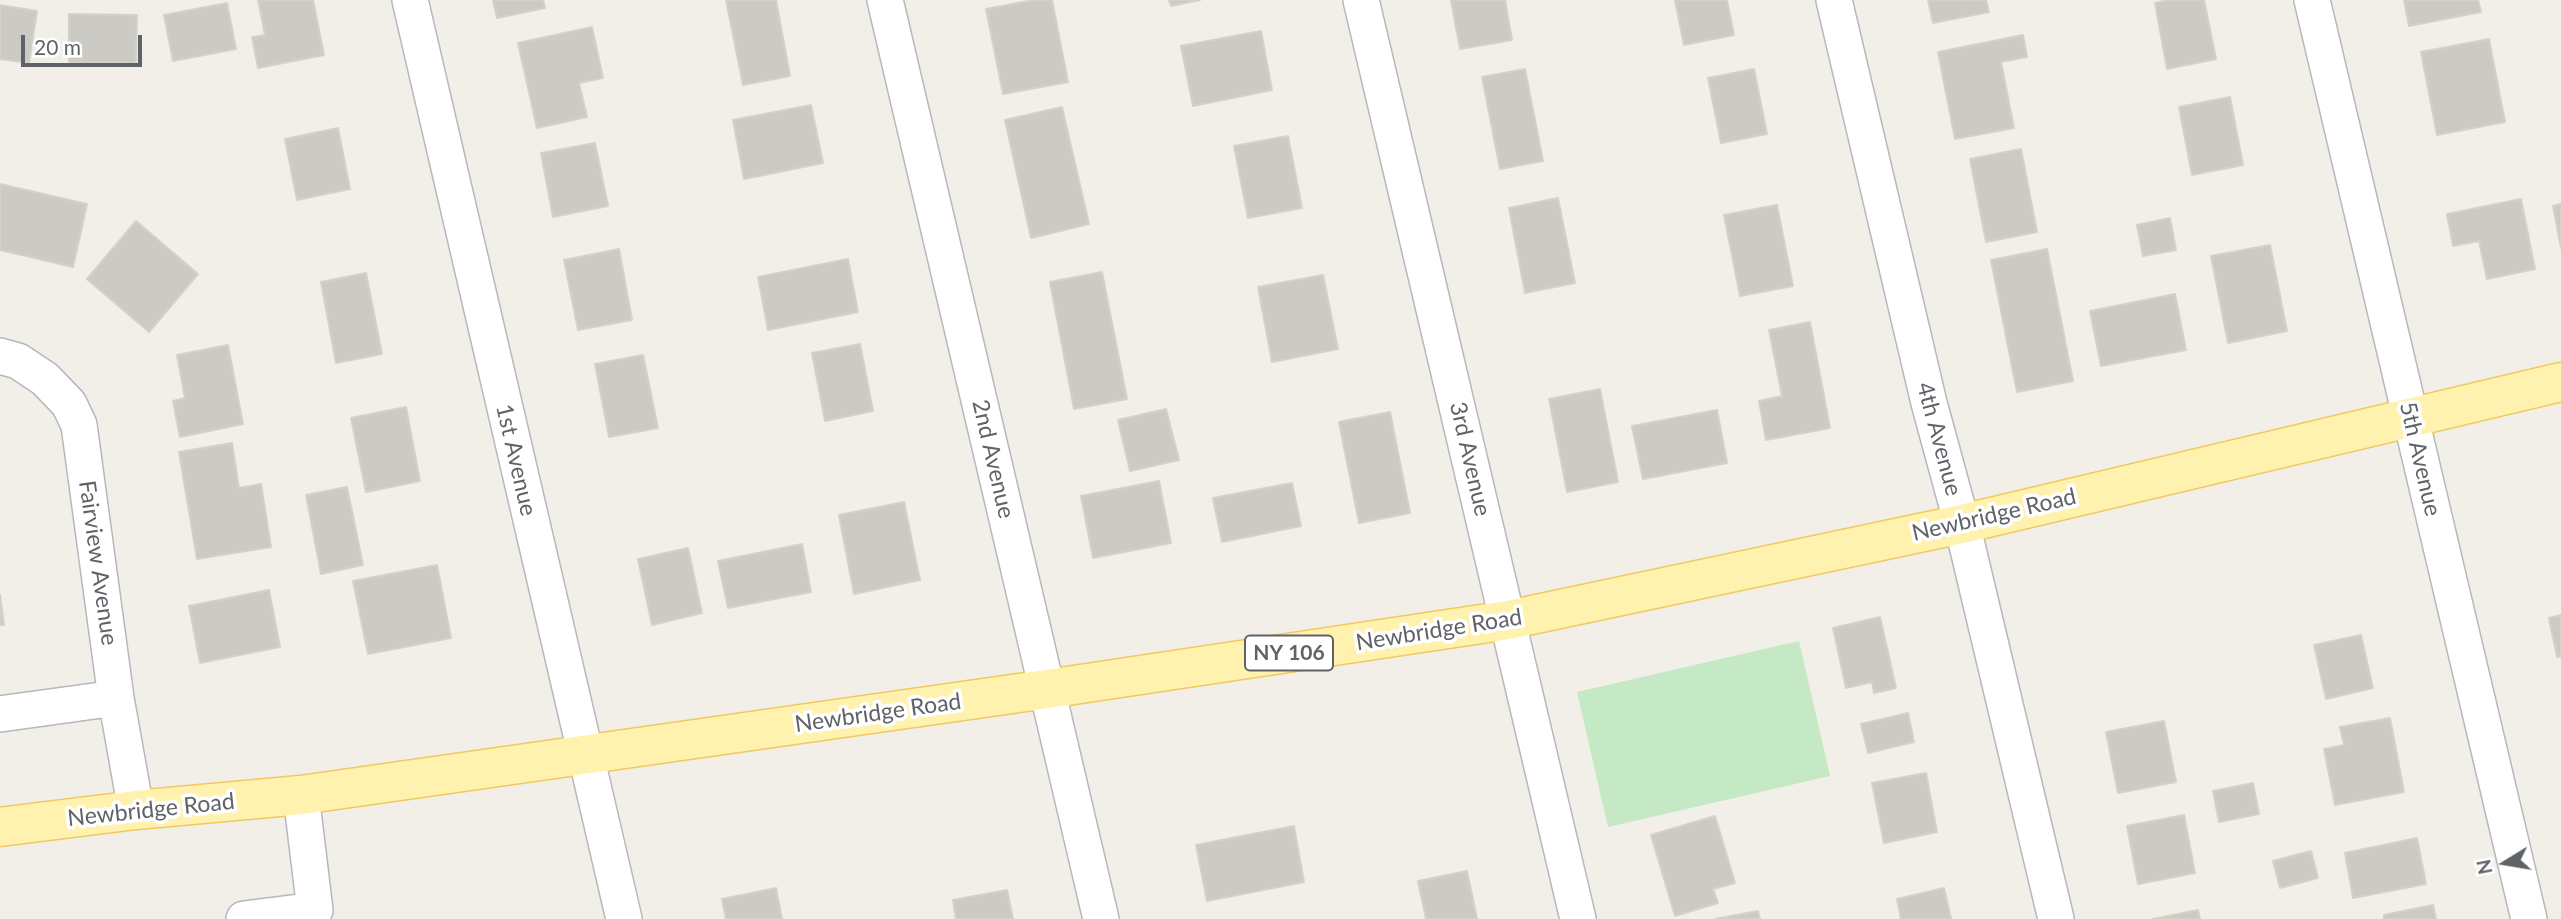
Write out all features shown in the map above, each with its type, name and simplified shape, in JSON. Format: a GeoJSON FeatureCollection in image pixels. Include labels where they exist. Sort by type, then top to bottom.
{"type":"FeatureCollection","features":[{"type":"Feature","properties":{"kind":"main road","name":"Newbridge Road"},"geometry":{"type":"LineString","coordinates":[[0,827],[136,810],[301,795],[1047,689],[1508,620],[1962,524],[2561,382]]}},
{"type":"Feature","properties":{"kind":"street","name":"1st Avenue"},"geometry":{"type":"LineString","coordinates":[[410,0],[624,919]]}},
{"type":"Feature","properties":{"kind":"street","name":"2nd Avenue"},"geometry":{"type":"LineString","coordinates":[[885,0],[1101,919]]}},
{"type":"Feature","properties":{"kind":"street","name":"3rd Avenue"},"geometry":{"type":"LineString","coordinates":[[1361,0],[1578,919]]}},
{"type":"Feature","properties":{"kind":"street","name":"4th Avenue"},"geometry":{"type":"LineString","coordinates":[[1835,0],[1929,403],[1962,524],[2056,919]]}},
{"type":"Feature","properties":{"kind":"street","name":"5th Avenue"},"geometry":{"type":"LineString","coordinates":[[2312,0],[2529,919]]}},
{"type":"Feature","properties":{"kind":"street","name":"Fairview Avenue"},"geometry":{"type":"LineString","coordinates":[[0,356],[18,361],[45,379],[69,404],[79,425],[116,698],[136,810]]}},
{"type":"Feature","properties":{"kind":"street"},"geometry":{"type":"LineString","coordinates":[[0,714],[116,698]]}},
{"type":"Feature","properties":{"kind":"street"},"geometry":{"type":"LineString","coordinates":[[244,919],[315,910],[301,795]]}},
{"type":"Feature","properties":{"kind":"green space"},"geometry":{"type":"Polygon","coordinates":[[[1799,641],[1830,776],[1608,827],[1577,692],[1799,641]]]}},
{"type":"Feature","properties":{"kind":"building"},"geometry":{"type":"Polygon","coordinates":[[[258,0],[313,0],[324,55],[258,68],[252,37],[265,35],[258,0]]]}},
{"type":"Feature","properties":{"kind":"building"},"geometry":{"type":"Polygon","coordinates":[[[493,0],[543,0],[545,8],[497,18],[493,0]]]}},
{"type":"Feature","properties":{"kind":"building"},"geometry":{"type":"Polygon","coordinates":[[[726,0],[776,0],[790,76],[743,85],[726,0]]]}},
{"type":"Feature","properties":{"kind":"building"},"geometry":{"type":"Polygon","coordinates":[[[1034,0],[1052,0],[1068,82],[1003,94],[986,9],[1034,0]]]}},
{"type":"Feature","properties":{"kind":"building"},"geometry":{"type":"Polygon","coordinates":[[[1169,0],[1200,0],[1171,6],[1169,0]]]}},
{"type":"Feature","properties":{"kind":"building"},"geometry":{"type":"Polygon","coordinates":[[[1451,0],[1505,0],[1512,40],[1460,49],[1451,0]]]}},
{"type":"Feature","properties":{"kind":"building"},"geometry":{"type":"Polygon","coordinates":[[[1675,0],[1727,0],[1734,35],[1684,45],[1675,0]]]}},
{"type":"Feature","properties":{"kind":"building"},"geometry":{"type":"Polygon","coordinates":[[[1928,0],[1986,0],[1989,12],[1933,23],[1928,0]]]}},
{"type":"Feature","properties":{"kind":"building"},"geometry":{"type":"Polygon","coordinates":[[[2169,0],[2204,0],[2216,59],[2167,69],[2155,3],[2169,0]]]}},
{"type":"Feature","properties":{"kind":"building"},"geometry":{"type":"Polygon","coordinates":[[[2404,0],[2478,0],[2481,12],[2409,26],[2404,0]]]}},
{"type":"Feature","properties":{"kind":"building"},"geometry":{"type":"Polygon","coordinates":[[[227,3],[236,49],[173,61],[164,15],[227,3]]]}},
{"type":"Feature","properties":{"kind":"building"},"geometry":{"type":"Polygon","coordinates":[[[0,5],[37,11],[29,63],[0,59],[0,5]]]}},
{"type":"Feature","properties":{"kind":"building"},"geometry":{"type":"Polygon","coordinates":[[[69,14],[137,15],[136,63],[69,62],[69,14]]]}},
{"type":"Feature","properties":{"kind":"building"},"geometry":{"type":"Polygon","coordinates":[[[592,27],[603,78],[579,83],[587,117],[537,128],[518,43],[592,27]]]}},
{"type":"Feature","properties":{"kind":"building"},"geometry":{"type":"Polygon","coordinates":[[[1261,31],[1272,90],[1193,106],[1181,46],[1261,31]]]}},
{"type":"Feature","properties":{"kind":"building"},"geometry":{"type":"Polygon","coordinates":[[[2023,35],[2027,57],[2001,62],[2014,128],[1955,139],[1938,52],[2023,35]]]}},
{"type":"Feature","properties":{"kind":"building"},"geometry":{"type":"Polygon","coordinates":[[[2489,39],[2505,122],[2437,135],[2421,52],[2489,39]]]}},
{"type":"Feature","properties":{"kind":"building"},"geometry":{"type":"Polygon","coordinates":[[[1525,69],[1543,161],[1500,169],[1482,77],[1525,69]]]}},
{"type":"Feature","properties":{"kind":"building"},"geometry":{"type":"Polygon","coordinates":[[[1754,69],[1767,134],[1721,143],[1708,78],[1754,69]]]}},
{"type":"Feature","properties":{"kind":"building"},"geometry":{"type":"Polygon","coordinates":[[[2230,97],[2243,165],[2192,175],[2179,107],[2230,97]]]}},
{"type":"Feature","properties":{"kind":"building"},"geometry":{"type":"Polygon","coordinates":[[[811,105],[823,163],[744,179],[733,120],[811,105]]]}},
{"type":"Feature","properties":{"kind":"building"},"geometry":{"type":"Polygon","coordinates":[[[1062,107],[1089,224],[1031,238],[1005,120],[1062,107]]]}},
{"type":"Feature","properties":{"kind":"building"},"geometry":{"type":"Polygon","coordinates":[[[338,128],[350,189],[297,200],[285,139],[338,128]]]}},
{"type":"Feature","properties":{"kind":"building"},"geometry":{"type":"Polygon","coordinates":[[[1288,136],[1302,208],[1248,218],[1234,146],[1288,136]]]}},
{"type":"Feature","properties":{"kind":"building"},"geometry":{"type":"Polygon","coordinates":[[[595,143],[608,206],[553,217],[541,153],[595,143]]]}},
{"type":"Feature","properties":{"kind":"building"},"geometry":{"type":"Polygon","coordinates":[[[2021,149],[2037,232],[1986,242],[1970,159],[2021,149]]]}},
{"type":"Feature","properties":{"kind":"building"},"geometry":{"type":"Polygon","coordinates":[[[0,184],[87,204],[73,267],[0,250],[0,184]]]}},
{"type":"Feature","properties":{"kind":"building"},"geometry":{"type":"Polygon","coordinates":[[[1558,198],[1575,283],[1525,293],[1509,208],[1558,198]]]}},
{"type":"Feature","properties":{"kind":"building"},"geometry":{"type":"Polygon","coordinates":[[[2521,199],[2535,269],[2487,279],[2479,241],[2453,246],[2447,214],[2521,199]]]}},
{"type":"Feature","properties":{"kind":"building"},"geometry":{"type":"Polygon","coordinates":[[[2561,204],[2561,248],[2553,206],[2561,204]]]}},
{"type":"Feature","properties":{"kind":"building"},"geometry":{"type":"Polygon","coordinates":[[[1777,205],[1793,286],[1740,296],[1724,215],[1777,205]]]}},
{"type":"Feature","properties":{"kind":"building"},"geometry":{"type":"Polygon","coordinates":[[[2170,218],[2176,250],[2143,256],[2137,225],[2170,218]]]}},
{"type":"Feature","properties":{"kind":"building"},"geometry":{"type":"Polygon","coordinates":[[[136,221],[198,274],[149,332],[87,279],[136,221]]]}},
{"type":"Feature","properties":{"kind":"building"},"geometry":{"type":"Polygon","coordinates":[[[2270,245],[2287,331],[2228,343],[2211,256],[2270,245]]]}},
{"type":"Feature","properties":{"kind":"building"},"geometry":{"type":"Polygon","coordinates":[[[619,249],[632,320],[578,330],[564,260],[619,249]]]}},
{"type":"Feature","properties":{"kind":"building"},"geometry":{"type":"Polygon","coordinates":[[[2047,249],[2073,381],[2017,392],[1991,260],[2047,249]]]}},
{"type":"Feature","properties":{"kind":"building"},"geometry":{"type":"Polygon","coordinates":[[[848,259],[858,312],[768,330],[758,277],[848,259]]]}},
{"type":"Feature","properties":{"kind":"building"},"geometry":{"type":"Polygon","coordinates":[[[1102,272],[1127,399],[1074,409],[1050,282],[1102,272]]]}},
{"type":"Feature","properties":{"kind":"building"},"geometry":{"type":"Polygon","coordinates":[[[366,273],[382,354],[336,363],[321,282],[366,273]]]}},
{"type":"Feature","properties":{"kind":"building"},"geometry":{"type":"Polygon","coordinates":[[[1323,275],[1338,349],[1272,362],[1258,287],[1323,275]]]}},
{"type":"Feature","properties":{"kind":"building"},"geometry":{"type":"Polygon","coordinates":[[[2175,294],[2186,350],[2101,366],[2090,311],[2175,294]]]}},
{"type":"Feature","properties":{"kind":"building"},"geometry":{"type":"Polygon","coordinates":[[[1810,322],[1830,428],[1766,440],[1759,401],[1782,396],[1769,330],[1810,322]]]}},
{"type":"Feature","properties":{"kind":"building"},"geometry":{"type":"Polygon","coordinates":[[[860,344],[873,411],[825,421],[812,353],[860,344]]]}},
{"type":"Feature","properties":{"kind":"building"},"geometry":{"type":"Polygon","coordinates":[[[228,345],[243,424],[180,437],[173,401],[185,398],[177,355],[228,345]]]}},
{"type":"Feature","properties":{"kind":"building"},"geometry":{"type":"Polygon","coordinates":[[[643,355],[658,428],[609,437],[595,364],[643,355]]]}},
{"type":"Feature","properties":{"kind":"building"},"geometry":{"type":"Polygon","coordinates":[[[1600,389],[1618,482],[1567,492],[1549,399],[1600,389]]]}},
{"type":"Feature","properties":{"kind":"building"},"geometry":{"type":"Polygon","coordinates":[[[406,407],[420,481],[366,492],[351,418],[406,407]]]}},
{"type":"Feature","properties":{"kind":"building"},"geometry":{"type":"Polygon","coordinates":[[[1166,409],[1179,460],[1130,471],[1118,420],[1166,409]]]}},
{"type":"Feature","properties":{"kind":"building"},"geometry":{"type":"Polygon","coordinates":[[[1717,410],[1727,463],[1643,479],[1632,426],[1717,410]]]}},
{"type":"Feature","properties":{"kind":"building"},"geometry":{"type":"Polygon","coordinates":[[[1390,412],[1410,513],[1359,523],[1339,422],[1390,412]]]}},
{"type":"Feature","properties":{"kind":"building"},"geometry":{"type":"Polygon","coordinates":[[[232,443],[239,488],[261,484],[271,547],[197,559],[179,452],[232,443]]]}},
{"type":"Feature","properties":{"kind":"building"},"geometry":{"type":"Polygon","coordinates":[[[1159,481],[1171,543],[1093,558],[1081,496],[1159,481]]]}},
{"type":"Feature","properties":{"kind":"building"},"geometry":{"type":"Polygon","coordinates":[[[1292,483],[1301,526],[1222,542],[1213,498],[1292,483]]]}},
{"type":"Feature","properties":{"kind":"building"},"geometry":{"type":"Polygon","coordinates":[[[347,487],[363,565],[321,574],[306,495],[347,487]]]}},
{"type":"Feature","properties":{"kind":"building"},"geometry":{"type":"Polygon","coordinates":[[[904,502],[920,580],[854,594],[839,515],[904,502]]]}},
{"type":"Feature","properties":{"kind":"building"},"geometry":{"type":"Polygon","coordinates":[[[802,544],[811,592],[728,608],[718,561],[802,544]]]}},
{"type":"Feature","properties":{"kind":"building"},"geometry":{"type":"Polygon","coordinates":[[[688,548],[702,613],[652,625],[638,559],[688,548]]]}},
{"type":"Feature","properties":{"kind":"building"},"geometry":{"type":"Polygon","coordinates":[[[437,565],[451,638],[368,654],[353,581],[437,565]]]}},
{"type":"Feature","properties":{"kind":"building"},"geometry":{"type":"Polygon","coordinates":[[[269,590],[280,647],[200,663],[189,606],[269,590]]]}},
{"type":"Feature","properties":{"kind":"building"},"geometry":{"type":"Polygon","coordinates":[[[0,595],[4,625],[0,625],[0,595]]]}},
{"type":"Feature","properties":{"kind":"building"},"geometry":{"type":"Polygon","coordinates":[[[2561,615],[2561,656],[2557,657],[2549,618],[2561,615]]]}},
{"type":"Feature","properties":{"kind":"building"},"geometry":{"type":"Polygon","coordinates":[[[1880,617],[1896,688],[1874,693],[1872,682],[1846,688],[1833,628],[1880,617]]]}},
{"type":"Feature","properties":{"kind":"building"},"geometry":{"type":"Polygon","coordinates":[[[2361,635],[2373,688],[2326,699],[2314,645],[2361,635]]]}},
{"type":"Feature","properties":{"kind":"building"},"geometry":{"type":"Polygon","coordinates":[[[1908,713],[1914,742],[1868,753],[1861,724],[1908,713]]]}},
{"type":"Feature","properties":{"kind":"building"},"geometry":{"type":"Polygon","coordinates":[[[2390,718],[2404,792],[2335,805],[2324,749],[2344,745],[2340,727],[2390,718]]]}},
{"type":"Feature","properties":{"kind":"building"},"geometry":{"type":"Polygon","coordinates":[[[2164,721],[2176,782],[2118,793],[2106,732],[2164,721]]]}},
{"type":"Feature","properties":{"kind":"building"},"geometry":{"type":"Polygon","coordinates":[[[1926,773],[1937,832],[1884,843],[1872,783],[1926,773]]]}},
{"type":"Feature","properties":{"kind":"building"},"geometry":{"type":"Polygon","coordinates":[[[2253,783],[2259,814],[2219,822],[2213,791],[2253,783]]]}},
{"type":"Feature","properties":{"kind":"building"},"geometry":{"type":"Polygon","coordinates":[[[2184,815],[2195,873],[2138,884],[2127,826],[2184,815]]]}},
{"type":"Feature","properties":{"kind":"building"},"geometry":{"type":"Polygon","coordinates":[[[1715,816],[1735,883],[1713,889],[1718,903],[1675,916],[1651,835],[1715,816]]]}},
{"type":"Feature","properties":{"kind":"building"},"geometry":{"type":"Polygon","coordinates":[[[1294,826],[1304,882],[1207,901],[1196,845],[1294,826]]]}},
{"type":"Feature","properties":{"kind":"building"},"geometry":{"type":"Polygon","coordinates":[[[2417,838],[2426,884],[2353,898],[2345,853],[2417,838]]]}},
{"type":"Feature","properties":{"kind":"building"},"geometry":{"type":"Polygon","coordinates":[[[2311,851],[2318,878],[2280,888],[2273,861],[2311,851]]]}},
{"type":"Feature","properties":{"kind":"building"},"geometry":{"type":"Polygon","coordinates":[[[1467,871],[1477,919],[1426,919],[1418,881],[1467,871]]]}},
{"type":"Feature","properties":{"kind":"building"},"geometry":{"type":"Polygon","coordinates":[[[776,888],[782,919],[726,919],[722,899],[776,888]]]}},
{"type":"Feature","properties":{"kind":"building"},"geometry":{"type":"Polygon","coordinates":[[[1944,888],[1951,919],[1901,919],[1897,899],[1944,888]]]}},
{"type":"Feature","properties":{"kind":"building"},"geometry":{"type":"Polygon","coordinates":[[[1007,890],[1013,919],[956,919],[953,900],[1007,890]]]}},
{"type":"Feature","properties":{"kind":"building"},"geometry":{"type":"Polygon","coordinates":[[[2433,905],[2436,919],[2384,919],[2384,915],[2433,905]]]}},
{"type":"Feature","properties":{"kind":"building"},"geometry":{"type":"Polygon","coordinates":[[[2198,910],[2200,919],[2153,919],[2198,910]]]}},
{"type":"Feature","properties":{"kind":"building"},"geometry":{"type":"Polygon","coordinates":[[[1758,911],[1760,919],[1715,919],[1758,911]]]}}]}
